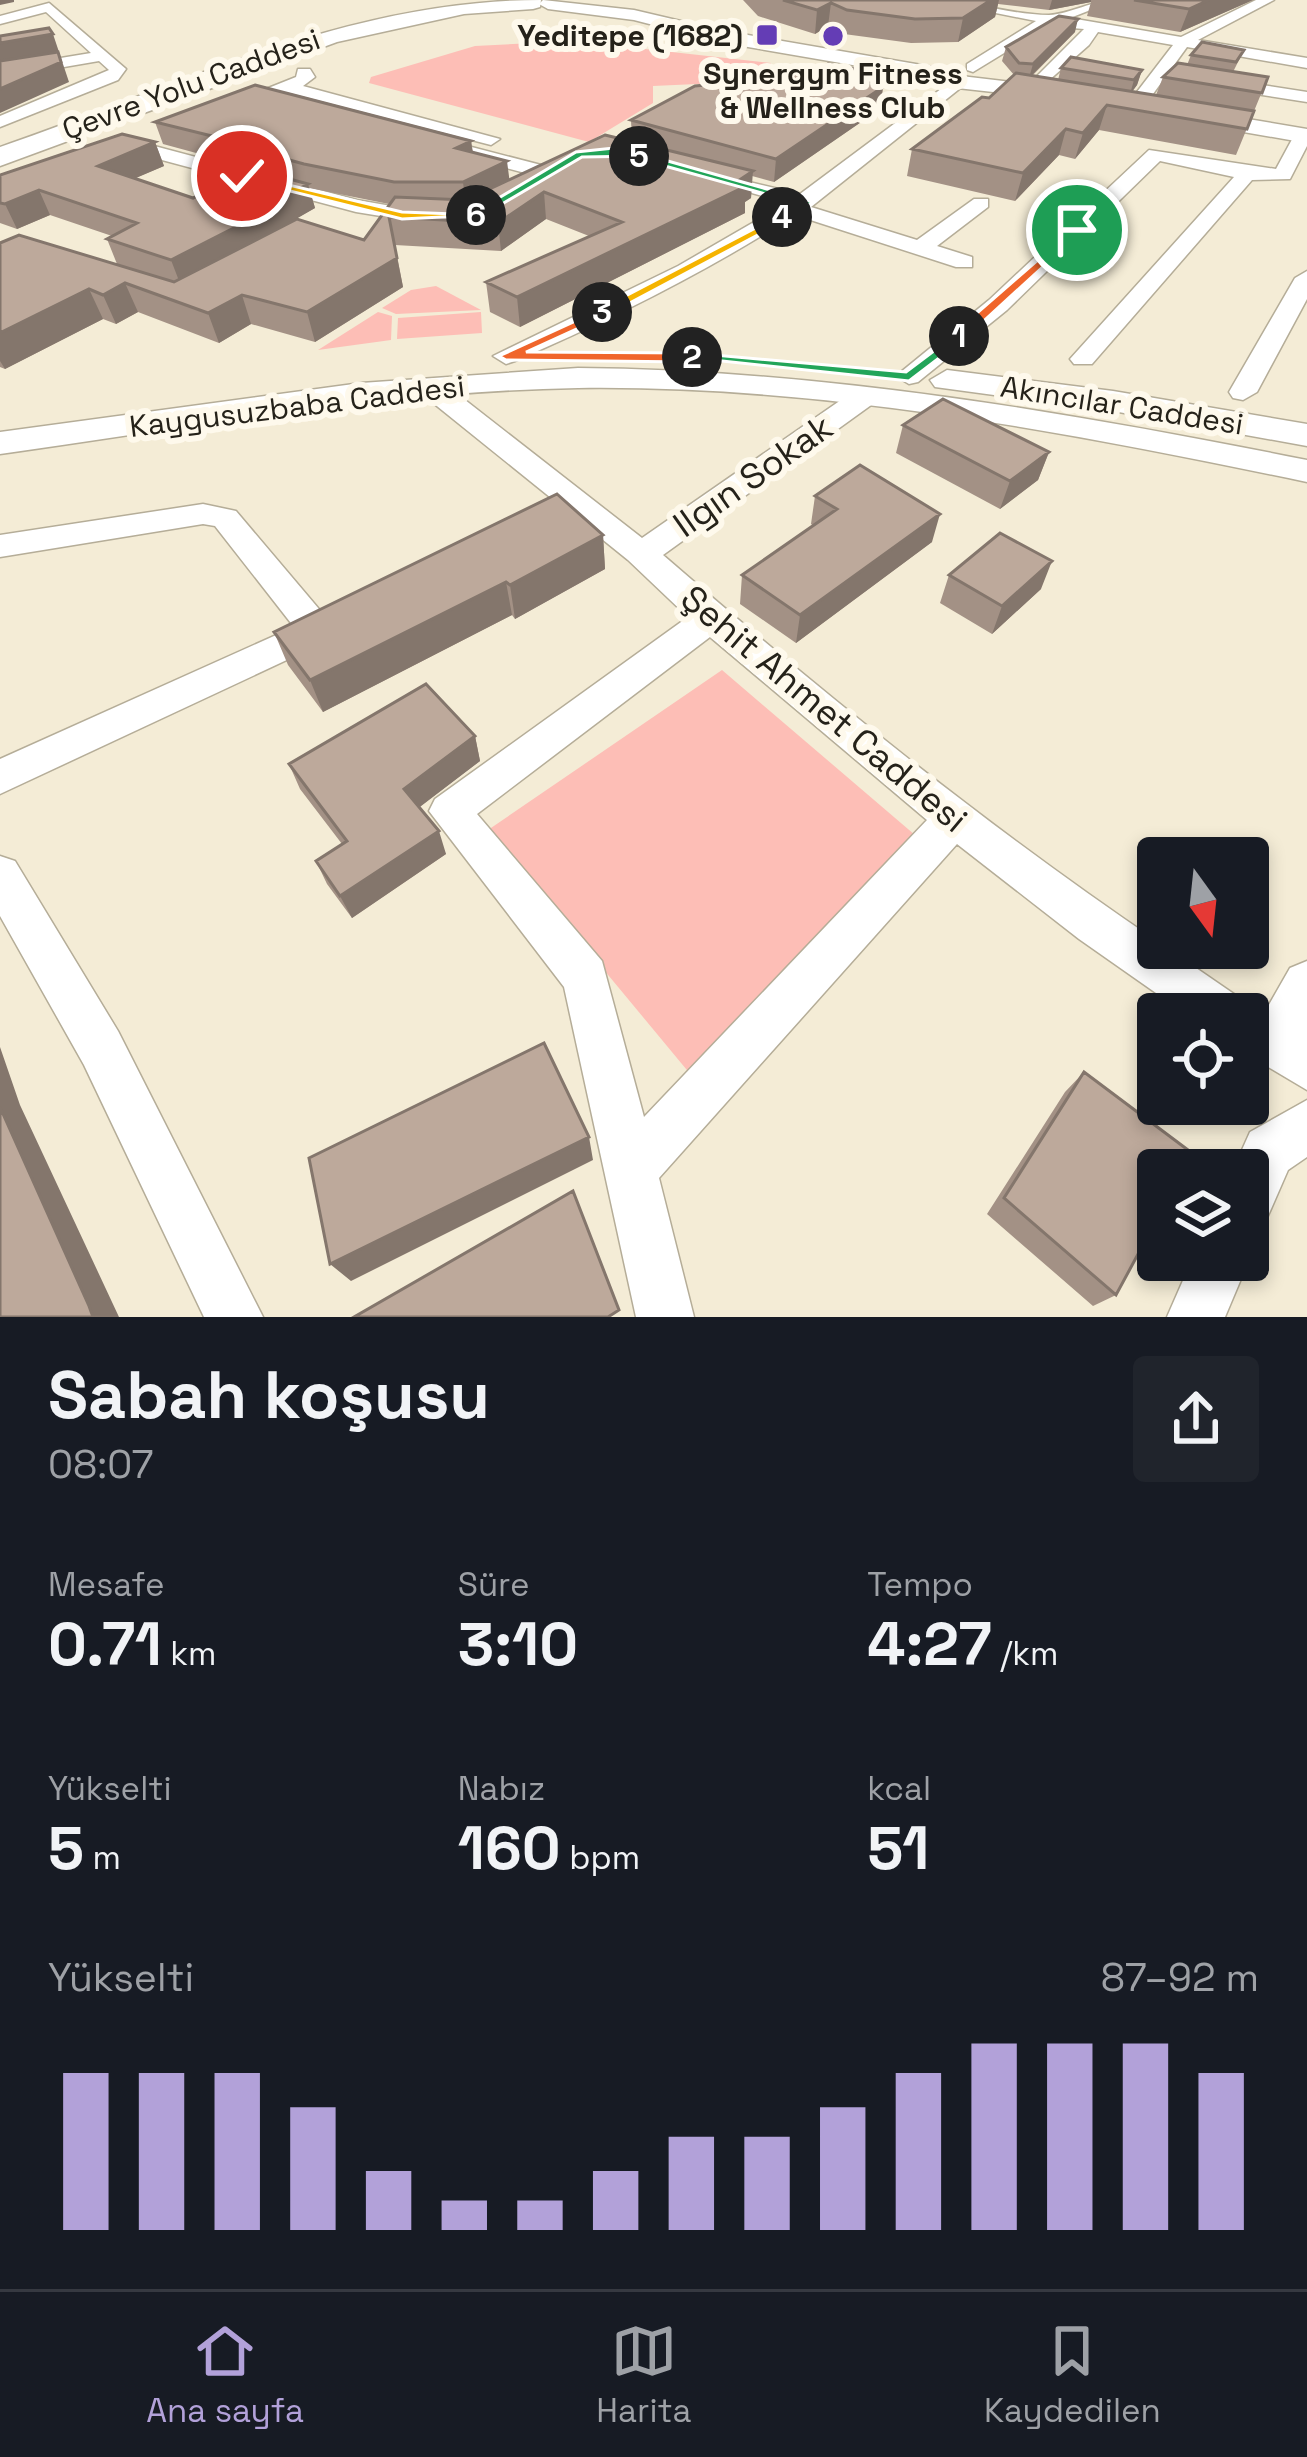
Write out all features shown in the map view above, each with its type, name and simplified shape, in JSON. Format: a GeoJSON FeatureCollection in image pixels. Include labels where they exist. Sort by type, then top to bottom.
{"type":"FeatureCollection","features":[{"type":"Feature","properties":{"kind":"highway"},"geometry":{"type":"LineString","coordinates":[[0,138],[186,65],[407,0]]}},
{"type":"Feature","properties":{"kind":"highway","name":"Çevre Yolu Caddesi"},"geometry":{"type":"LineString","coordinates":[[0,138],[248,51],[432,0]]}},
{"type":"Feature","properties":{"kind":"highway","name":"Çevre Yolu Caddesi"},"geometry":{"type":"LineString","coordinates":[[0,156],[235,63],[454,0]]}},
{"type":"Feature","properties":{"kind":"highway"},"geometry":{"type":"LineString","coordinates":[[0,156],[312,46],[443,8],[529,2]]}},
{"type":"Feature","properties":{"kind":"main road"},"geometry":{"type":"LineString","coordinates":[[529,2],[623,0]]}},
{"type":"Feature","properties":{"kind":"main road"},"geometry":{"type":"LineString","coordinates":[[666,0],[686,20],[727,32],[1306,134]]}},
{"type":"Feature","properties":{"kind":"main road"},"geometry":{"type":"LineString","coordinates":[[529,2],[634,15],[732,39],[1108,98]]}},
{"type":"Feature","properties":{"kind":"main road","name":"Akıncılar Caddesi"},"geometry":{"type":"LineString","coordinates":[[506,356],[711,358],[909,376],[1092,398],[1307,435]]}},
{"type":"Feature","properties":{"kind":"main road","name":"Kaygusuzbaba Caddesi"},"geometry":{"type":"LineString","coordinates":[[0,411],[506,356]]}},
{"type":"Feature","properties":{"kind":"main road","name":"Kaygusuzbaba Caddesi"},"geometry":{"type":"LineString","coordinates":[[0,443],[432,388],[583,378],[705,382],[957,408],[1307,471]]}},
{"type":"Feature","properties":{"kind":"street"},"geometry":{"type":"LineString","coordinates":[[0,20],[42,3],[74,0]]}},
{"type":"Feature","properties":{"kind":"street"},"geometry":{"type":"LineString","coordinates":[[938,0],[1307,63]]}},
{"type":"Feature","properties":{"kind":"street"},"geometry":{"type":"LineString","coordinates":[[506,356],[575,326],[801,206],[965,74],[1054,19],[1109,0]]}},
{"type":"Feature","properties":{"kind":"street"},"geometry":{"type":"LineString","coordinates":[[1108,98],[1161,74],[1184,41],[1263,0]]}},
{"type":"Feature","properties":{"kind":"street"},"geometry":{"type":"LineString","coordinates":[[0,122],[112,77],[118,69],[42,3]]}},
{"type":"Feature","properties":{"kind":"street"},"geometry":{"type":"LineString","coordinates":[[1039,84],[1094,26]]}},
{"type":"Feature","properties":{"kind":"street"},"geometry":{"type":"LineString","coordinates":[[61,37],[81,34]]}},
{"type":"Feature","properties":{"kind":"street"},"geometry":{"type":"LineString","coordinates":[[214,112],[305,79],[297,57],[312,46]]}},
{"type":"Feature","properties":{"kind":"street"},"geometry":{"type":"LineString","coordinates":[[0,73],[105,56]]}},
{"type":"Feature","properties":{"kind":"street"},"geometry":{"type":"LineString","coordinates":[[232,72],[280,66],[304,72]]}},
{"type":"Feature","properties":{"kind":"street"},"geometry":{"type":"LineString","coordinates":[[1161,74],[1181,77]]}},
{"type":"Feature","properties":{"kind":"street"},"geometry":{"type":"LineString","coordinates":[[1202,81],[1307,98]]}},
{"type":"Feature","properties":{"kind":"street"},"geometry":{"type":"LineString","coordinates":[[285,87],[570,159]]}},
{"type":"Feature","properties":{"kind":"street"},"geometry":{"type":"LineString","coordinates":[[257,96],[548,173]]}},
{"type":"Feature","properties":{"kind":"street"},"geometry":{"type":"LineString","coordinates":[[106,154],[171,129]]}},
{"type":"Feature","properties":{"kind":"street"},"geometry":{"type":"LineString","coordinates":[[909,376],[998,305],[1156,154],[1247,174],[1283,175],[1306,134]]}},
{"type":"Feature","properties":{"kind":"street"},"geometry":{"type":"LineString","coordinates":[[128,145],[356,206],[402,216],[459,218]]}},
{"type":"Feature","properties":{"kind":"street"},"geometry":{"type":"LineString","coordinates":[[517,191],[570,159],[602,150]]}},
{"type":"Feature","properties":{"kind":"street"},"geometry":{"type":"LineString","coordinates":[[694,171],[964,262]]}},
{"type":"Feature","properties":{"kind":"street"},"geometry":{"type":"LineString","coordinates":[[1083,359],[1247,174]]}},
{"type":"Feature","properties":{"kind":"street"},"geometry":{"type":"LineString","coordinates":[[920,248],[980,203]]}},
{"type":"Feature","properties":{"kind":"street"},"geometry":{"type":"LineString","coordinates":[[318,227],[356,206]]}},
{"type":"Feature","properties":{"kind":"street"},"geometry":{"type":"LineString","coordinates":[[1243,392],[1307,278]]}},
{"type":"Feature","properties":{"kind":"street","name":"Şehit Ahmet Caddesi"},"geometry":{"type":"LineString","coordinates":[[432,388],[560,508],[642,554],[711,618],[954,819],[1068,907],[1197,993]]}},
{"type":"Feature","properties":{"kind":"street","name":"Ilgın Sokak"},"geometry":{"type":"LineString","coordinates":[[642,554],[864,397]]}},
{"type":"Feature","properties":{"kind":"street"},"geometry":{"type":"LineString","coordinates":[[0,546],[203,514],[225,518],[318,632]]}},
{"type":"Feature","properties":{"kind":"street"},"geometry":{"type":"LineString","coordinates":[[0,777],[360,610]]}},
{"type":"Feature","properties":{"kind":"street"},"geometry":{"type":"LineString","coordinates":[[665,1317],[585,977],[450,812],[711,618]]}},
{"type":"Feature","properties":{"kind":"street"},"geometry":{"type":"LineString","coordinates":[[632,1168],[954,819]]}},
{"type":"Feature","properties":{"kind":"street"},"geometry":{"type":"LineString","coordinates":[[0,875],[100,1048],[234,1317]]}},
{"type":"Feature","properties":{"kind":"street"},"geometry":{"type":"LineString","coordinates":[[1276,1045],[1307,984]]}},
{"type":"Feature","properties":{"kind":"street"},"geometry":{"type":"LineString","coordinates":[[1269,1151],[1307,1126]]}},
{"type":"Feature","properties":{"kind":"street"},"geometry":{"type":"LineString","coordinates":[[1196,1317],[1212,1281]]}},
{"type":"Feature","properties":{"kind":"shaded area"},"geometry":{"type":"Polygon","coordinates":[[[573,41],[771,63],[768,73],[719,83],[653,86],[653,103],[589,142],[369,83],[371,77],[475,46],[573,41]]]}},
{"type":"Feature","properties":{"kind":"shaded area"},"geometry":{"type":"Polygon","coordinates":[[[436,286],[481,310],[396,314],[382,308],[411,290],[436,286]]]}},
{"type":"Feature","properties":{"kind":"shaded area"},"geometry":{"type":"Polygon","coordinates":[[[378,312],[392,316],[391,340],[318,350],[378,312]]]}},
{"type":"Feature","properties":{"kind":"shaded area"},"geometry":{"type":"Polygon","coordinates":[[[481,312],[482,333],[397,339],[398,318],[481,312]]]}},
{"type":"Feature","properties":{"kind":"shaded area"},"geometry":{"type":"Polygon","coordinates":[[[722,670],[922,841],[696,1081],[488,830],[722,670]]]}},
{"type":"Feature","properties":{"kind":"building"},"geometry":{"type":"Polygon","coordinates":[[[783,0],[991,0],[963,18],[915,19],[847,10],[831,3],[817,10],[783,0]]]}},
{"type":"Feature","properties":{"kind":"building"},"geometry":{"type":"Polygon","coordinates":[[[1134,0],[1209,0],[1189,9],[1134,0]]]}},
{"type":"Feature","properties":{"kind":"building"},"geometry":{"type":"Polygon","coordinates":[[[1059,16],[1078,19],[1033,64],[1019,63],[1006,47],[1059,16]]]}},
{"type":"Feature","properties":{"kind":"building"},"geometry":{"type":"Polygon","coordinates":[[[49,28],[53,34],[0,43],[0,36],[49,28]]]}},
{"type":"Feature","properties":{"kind":"building"},"geometry":{"type":"Polygon","coordinates":[[[1202,42],[1244,50],[1236,62],[1191,55],[1202,42]]]}},
{"type":"Feature","properties":{"kind":"building"},"geometry":{"type":"Polygon","coordinates":[[[58,52],[61,62],[0,89],[0,61],[58,52]]]}},
{"type":"Feature","properties":{"kind":"building"},"geometry":{"type":"Polygon","coordinates":[[[1071,57],[1142,70],[1134,80],[1061,68],[1071,57]]]}},
{"type":"Feature","properties":{"kind":"building"},"geometry":{"type":"Polygon","coordinates":[[[1178,63],[1268,77],[1262,93],[1163,77],[1178,63]]]}},
{"type":"Feature","properties":{"kind":"building"},"geometry":{"type":"Polygon","coordinates":[[[828,64],[873,72],[860,82],[883,87],[776,159],[631,120],[695,86],[785,78],[800,70],[814,73],[828,64]]]}},
{"type":"Feature","properties":{"kind":"building"},"geometry":{"type":"Polygon","coordinates":[[[1016,73],[1254,111],[1247,129],[1107,105],[1083,133],[1066,129],[1023,173],[912,149],[982,97],[989,98],[1016,73]]]}},
{"type":"Feature","properties":{"kind":"building"},"geometry":{"type":"Polygon","coordinates":[[[255,85],[471,141],[456,148],[507,161],[463,182],[394,182],[304,164],[271,155],[277,152],[155,122],[255,85]]]}},
{"type":"Feature","properties":{"kind":"building"},"geometry":{"type":"Polygon","coordinates":[[[122,134],[155,142],[98,166],[193,198],[249,168],[308,184],[258,210],[265,212],[171,260],[107,239],[137,223],[39,190],[0,203],[0,175],[122,134]]]}},
{"type":"Feature","properties":{"kind":"building"},"geometry":{"type":"Polygon","coordinates":[[[605,135],[753,171],[735,183],[746,186],[517,297],[486,282],[622,222],[544,192],[498,223],[389,217],[397,258],[307,312],[242,295],[208,313],[125,283],[103,295],[89,289],[0,333],[0,243],[19,235],[174,282],[297,219],[364,240],[395,197],[466,200],[605,135]]]}},
{"type":"Feature","properties":{"kind":"building"},"geometry":{"type":"Polygon","coordinates":[[[943,399],[1049,452],[1010,481],[903,425],[943,399]]]}},
{"type":"Feature","properties":{"kind":"building"},"geometry":{"type":"Polygon","coordinates":[[[860,465],[940,514],[800,615],[742,575],[837,509],[815,496],[860,465]]]}},
{"type":"Feature","properties":{"kind":"building"},"geometry":{"type":"Polygon","coordinates":[[[557,494],[603,535],[310,680],[274,632],[557,494]]]}},
{"type":"Feature","properties":{"kind":"building"},"geometry":{"type":"Polygon","coordinates":[[[1000,533],[1052,561],[1002,606],[949,575],[1000,533]]]}},
{"type":"Feature","properties":{"kind":"building"},"geometry":{"type":"Polygon","coordinates":[[[426,684],[475,736],[404,789],[439,831],[340,896],[316,861],[347,841],[289,764],[426,684]]]}},
{"type":"Feature","properties":{"kind":"building"},"geometry":{"type":"Polygon","coordinates":[[[544,1043],[589,1137],[330,1264],[309,1158],[544,1043]]]}},
{"type":"Feature","properties":{"kind":"building"},"geometry":{"type":"Polygon","coordinates":[[[1084,1072],[1137,1112],[1137,1125],[1155,1125],[1187,1149],[1137,1149],[1137,1256],[1116,1295],[1004,1198],[1084,1072]]]}},
{"type":"Feature","properties":{"kind":"building"},"geometry":{"type":"Polygon","coordinates":[[[0,1107],[89,1306],[93,1317],[0,1317],[0,1107]]]}},
{"type":"Feature","properties":{"kind":"building"},"geometry":{"type":"Polygon","coordinates":[[[573,1191],[619,1310],[608,1317],[354,1317],[573,1191]]]}},
{"type":"Feature","properties":{"kind":"place","name":"Yeditepe (1682)"},"geometry":{"type":"Point","coordinates":[767,35]}},
{"type":"Feature","properties":{"kind":"place","name":"Synergym Fitness & Wellness Club"},"geometry":{"type":"Point","coordinates":[833,36]}},
{"type":"Feature","properties":{"kind":"route"},"geometry":{"type":"LineString","coordinates":[[242,176],[402,216],[459,218],[486,210],[580,154],[614,151],[807,202],[575,326],[506,356],[711,358],[909,376],[998,305],[1077,230]]}}]}
